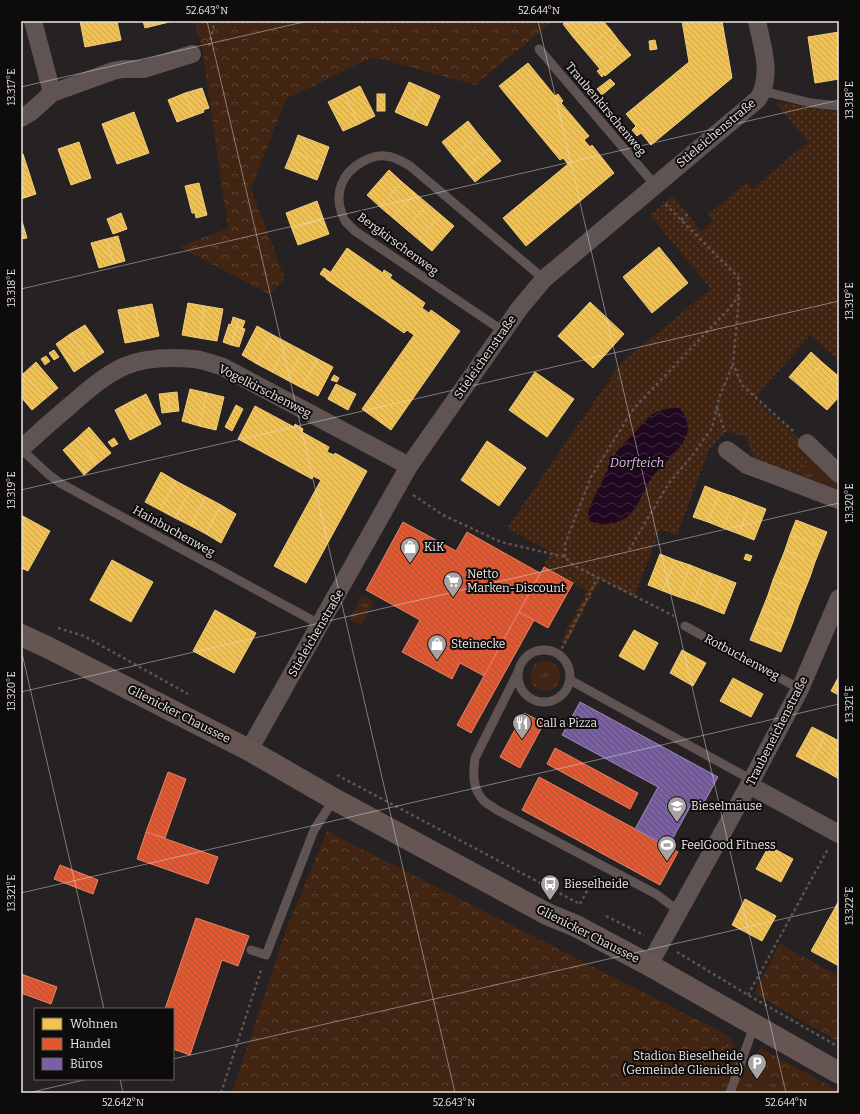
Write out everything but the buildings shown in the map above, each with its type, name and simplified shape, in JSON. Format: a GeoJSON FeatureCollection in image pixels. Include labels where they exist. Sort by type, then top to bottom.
{"type":"FeatureCollection","features":[{"type":"Feature","properties":{"kind":"main road","name":"Glienicker Chaussee"},"geometry":{"type":"LineString","coordinates":[[21,635],[249,750],[334,799],[547,914],[576,926],[649,965],[839,1073]]}},
{"type":"Feature","properties":{"kind":"street"},"geometry":{"type":"LineString","coordinates":[[33,21],[52,93]]}},
{"type":"Feature","properties":{"kind":"street","name":"Stieleichenstraße"},"geometry":{"type":"LineString","coordinates":[[249,750],[321,625],[409,466],[519,309],[544,279],[758,99],[763,91],[766,78],[757,21]]}},
{"type":"Feature","properties":{"kind":"street"},"geometry":{"type":"LineString","coordinates":[[21,118],[32,112],[52,93],[113,71],[123,69],[144,69],[192,54]]}},
{"type":"Feature","properties":{"kind":"street","name":"Vogelkirschenweg"},"geometry":{"type":"LineString","coordinates":[[21,449],[107,375],[126,366],[146,361],[161,358],[176,358],[195,359],[223,367],[409,466]]}},
{"type":"Feature","properties":{"kind":"street"},"geometry":{"type":"LineString","coordinates":[[807,443],[839,474]]}},
{"type":"Feature","properties":{"kind":"street"},"geometry":{"type":"LineString","coordinates":[[727,450],[747,465],[839,500]]}},
{"type":"Feature","properties":{"kind":"street","name":"Traubeneichenstraße"},"geometry":{"type":"LineString","coordinates":[[649,965],[751,782],[800,689],[839,598]]}},
{"type":"Feature","properties":{"kind":"street"},"geometry":{"type":"LineString","coordinates":[[751,782],[838,833]]}},
{"type":"Feature","properties":{"kind":"lane","name":"Traubenkirschenweg"},"geometry":{"type":"LineString","coordinates":[[540,49],[653,187]]}},
{"type":"Feature","properties":{"kind":"lane"},"geometry":{"type":"LineString","coordinates":[[763,91],[811,103],[839,106]]}},
{"type":"Feature","properties":{"kind":"lane","name":"Bergkirschenweg"},"geometry":{"type":"LineString","coordinates":[[503,332],[355,231],[346,221],[339,206],[338,195],[345,175],[355,166],[370,158],[385,156],[398,159],[410,166],[544,279]]}},
{"type":"Feature","properties":{"kind":"lane","name":"Hainbuchenweg"},"geometry":{"type":"LineString","coordinates":[[21,449],[60,483],[321,625]]}},
{"type":"Feature","properties":{"kind":"lane","name":"Rotbuchenweg"},"geometry":{"type":"LineString","coordinates":[[685,626],[800,689]]}},
{"type":"Feature","properties":{"kind":"lane"},"geometry":{"type":"LineString","coordinates":[[518,672],[520,687],[529,698],[536,702],[544,703],[558,699],[568,688],[570,680],[568,666],[559,654],[545,650],[530,654],[525,659],[518,672],[475,758],[473,771],[475,786],[484,801],[497,810],[656,894],[678,911]]}},
{"type":"Feature","properties":{"kind":"lane"},"geometry":{"type":"LineString","coordinates":[[570,680],[751,782]]}},
{"type":"Feature","properties":{"kind":"lane"},"geometry":{"type":"LineString","coordinates":[[251,950],[266,955],[314,830],[334,799]]}},
{"type":"Feature","properties":{"kind":"lane"},"geometry":{"type":"LineString","coordinates":[[730,1093],[754,1026]]}},
{"type":"Feature","properties":{"kind":"path"},"geometry":{"type":"LineString","coordinates":[[192,54],[209,45],[215,21]]}},
{"type":"Feature","properties":{"kind":"path"},"geometry":{"type":"LineString","coordinates":[[629,550],[669,482],[692,456],[712,428],[719,398],[733,364],[739,297],[738,277],[681,220],[653,187]]}},
{"type":"Feature","properties":{"kind":"path"},"geometry":{"type":"LineString","coordinates":[[681,220],[688,214]]}},
{"type":"Feature","properties":{"kind":"path"},"geometry":{"type":"LineString","coordinates":[[566,557],[565,544],[591,477],[634,408],[739,297]]}},
{"type":"Feature","properties":{"kind":"path"},"geometry":{"type":"LineString","coordinates":[[733,364],[742,385],[807,443]]}},
{"type":"Feature","properties":{"kind":"path"},"geometry":{"type":"LineString","coordinates":[[717,407],[727,450]]}},
{"type":"Feature","properties":{"kind":"path"},"geometry":{"type":"LineString","coordinates":[[398,485],[443,515],[501,542],[566,557],[573,565],[675,617],[685,626]]}},
{"type":"Feature","properties":{"kind":"path"},"geometry":{"type":"LineString","coordinates":[[559,654],[598,578]]}},
{"type":"Feature","properties":{"kind":"path"},"geometry":{"type":"LineString","coordinates":[[56,627],[84,636],[189,694]]}},
{"type":"Feature","properties":{"kind":"path"},"geometry":{"type":"LineString","coordinates":[[336,774],[584,906]]}},
{"type":"Feature","properties":{"kind":"path"},"geometry":{"type":"LineString","coordinates":[[748,995],[838,833]]}},
{"type":"Feature","properties":{"kind":"path"},"geometry":{"type":"LineString","coordinates":[[580,904],[601,865]]}},
{"type":"Feature","properties":{"kind":"path"},"geometry":{"type":"LineString","coordinates":[[600,914],[662,943],[748,995],[839,1047]]}},
{"type":"Feature","properties":{"kind":"path"},"geometry":{"type":"LineString","coordinates":[[221,1093],[266,955]]}},
{"type":"Feature","properties":{"kind":"green space"},"geometry":{"type":"Polygon","coordinates":[[[194,21],[553,21],[475,85],[373,57],[286,99],[251,189],[285,280],[269,294],[179,247],[228,228],[202,48],[194,21]]]}},
{"type":"Feature","properties":{"kind":"green space"},"geometry":{"type":"Polygon","coordinates":[[[778,102],[839,112],[839,360],[810,335],[754,399],[804,443],[799,450],[809,459],[797,474],[754,458],[746,437],[726,431],[709,450],[677,535],[660,529],[634,597],[601,579],[565,646],[561,641],[587,591],[543,567],[551,552],[507,528],[621,363],[711,289],[650,215],[673,196],[701,231],[713,221],[708,215],[747,182],[752,189],[808,142],[777,104],[778,102]]]}},
{"type":"Feature","properties":{"kind":"green space"},"geometry":{"type":"Polygon","coordinates":[[[809,459],[839,486],[839,490],[797,474],[809,459]]]}},
{"type":"Feature","properties":{"kind":"green space"},"geometry":{"type":"Polygon","coordinates":[[[362,595],[374,602],[361,626],[349,619],[362,595]]]}},
{"type":"Feature","properties":{"kind":"green space"},"geometry":{"type":"Polygon","coordinates":[[[545,661],[551,662],[559,670],[559,682],[551,690],[545,691],[539,690],[531,682],[530,676],[531,670],[539,662],[545,661]]]}},
{"type":"Feature","properties":{"kind":"green space"},"geometry":{"type":"Polygon","coordinates":[[[327,831],[729,1036],[711,1093],[232,1093],[287,927],[327,831]]]}},
{"type":"Feature","properties":{"kind":"green space"},"geometry":{"type":"Polygon","coordinates":[[[780,944],[839,976],[839,1042],[754,993],[780,944]]]}},
{"type":"Feature","properties":{"kind":"green space"},"geometry":{"type":"Polygon","coordinates":[[[729,1036],[747,1068],[795,1093],[711,1093],[729,1036]]]}},
{"type":"Feature","properties":{"kind":"green space"},"geometry":{"type":"Polygon","coordinates":[[[760,1048],[839,1091],[839,1093],[795,1093],[747,1068],[760,1048]]]}},
{"type":"Feature","properties":{"kind":"water","name":"Dorfteich"},"geometry":{"type":"Polygon","coordinates":[[[680,408],[687,423],[687,434],[681,445],[652,477],[638,504],[628,516],[614,523],[602,524],[590,521],[588,514],[590,506],[617,451],[650,416],[664,409],[680,408]]]}},
{"type":"Feature","properties":{"kind":"place","name":"KiK"},"geometry":{"type":"Point","coordinates":[410,564]}},
{"type":"Feature","properties":{"kind":"place","name":"Netto Marken-Discount"},"geometry":{"type":"Point","coordinates":[453,598]}},
{"type":"Feature","properties":{"kind":"place","name":"Steinecke"},"geometry":{"type":"Point","coordinates":[437,661]}},
{"type":"Feature","properties":{"kind":"place","name":"Call a Pizza"},"geometry":{"type":"Point","coordinates":[522,740]}},
{"type":"Feature","properties":{"kind":"place","name":"Bieselmäuse"},"geometry":{"type":"Point","coordinates":[677,823]}},
{"type":"Feature","properties":{"kind":"place","name":"FeelGood Fitness"},"geometry":{"type":"Point","coordinates":[667,862]}},
{"type":"Feature","properties":{"kind":"place","name":"Bieselheide"},"geometry":{"type":"Point","coordinates":[550,901]}},
{"type":"Feature","properties":{"kind":"place","name":"Stadion Bieselheide (Gemeinde Glienicke)"},"geometry":{"type":"Point","coordinates":[757,1080]}}]}
